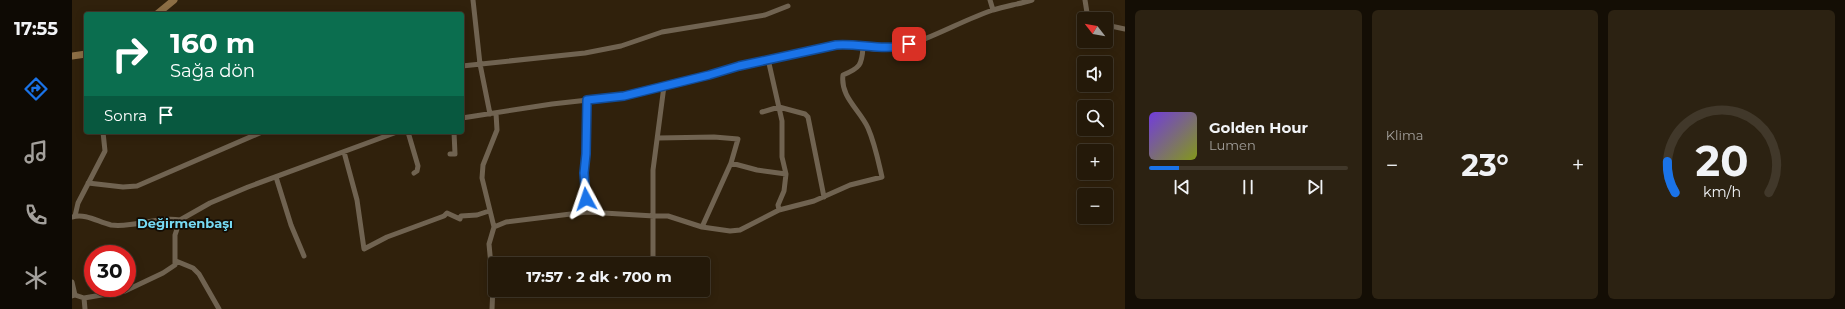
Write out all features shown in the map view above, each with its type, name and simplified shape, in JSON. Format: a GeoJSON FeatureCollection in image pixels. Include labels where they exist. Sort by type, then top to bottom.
{"type":"FeatureCollection","features":[{"type":"Feature","properties":{"kind":"street"},"geometry":{"type":"LineString","coordinates":[[473,0],[480,64],[497,130],[482,165],[483,188],[494,227],[489,244],[493,287],[492,309]]}},
{"type":"Feature","properties":{"kind":"street"},"geometry":{"type":"LineString","coordinates":[[990,0],[993,10]]}},
{"type":"Feature","properties":{"kind":"street"},"geometry":{"type":"LineString","coordinates":[[464,118],[624,96],[768,59],[836,45],[850,44],[863,47],[895,48],[935,35],[993,10],[1032,0]]}},
{"type":"Feature","properties":{"kind":"street"},"geometry":{"type":"LineString","coordinates":[[1085,0],[1087,12]]}},
{"type":"Feature","properties":{"kind":"street"},"geometry":{"type":"LineString","coordinates":[[464,66],[585,52],[621,46],[662,32],[690,29],[765,15],[788,6]]}},
{"type":"Feature","properties":{"kind":"street"},"geometry":{"type":"LineString","coordinates":[[1113,26],[1125,29]]}},
{"type":"Feature","properties":{"kind":"street"},"geometry":{"type":"LineString","coordinates":[[494,227],[506,222],[587,212],[668,216],[702,227],[730,231],[740,230],[779,210],[824,198],[850,185],[882,177],[875,146],[867,126],[845,94],[842,82],[843,75],[856,70],[860,64],[863,47]]}},
{"type":"Feature","properties":{"kind":"street"},"geometry":{"type":"LineString","coordinates":[[768,59],[782,121],[782,157],[786,174],[784,191],[778,204],[779,210]]}},
{"type":"Feature","properties":{"kind":"street"},"geometry":{"type":"LineString","coordinates":[[653,256],[653,170],[664,86]]}},
{"type":"Feature","properties":{"kind":"street"},"geometry":{"type":"LineString","coordinates":[[587,100],[586,154],[584,173],[587,212]]}},
{"type":"Feature","properties":{"kind":"street"},"geometry":{"type":"LineString","coordinates":[[762,112],[779,107],[805,114],[808,117],[824,198]]}},
{"type":"Feature","properties":{"kind":"street"},"geometry":{"type":"LineString","coordinates":[[103,134],[104,150],[73,216],[88,217],[112,225],[147,223],[169,218],[180,220],[210,203],[276,176],[392,134]]}},
{"type":"Feature","properties":{"kind":"street"},"geometry":{"type":"LineString","coordinates":[[88,183],[123,187],[137,186],[257,134]]}},
{"type":"Feature","properties":{"kind":"street"},"geometry":{"type":"LineString","coordinates":[[409,134],[418,166],[414,173]]}},
{"type":"Feature","properties":{"kind":"street"},"geometry":{"type":"LineString","coordinates":[[450,154],[454,154],[454,134]]}},
{"type":"Feature","properties":{"kind":"street"},"geometry":{"type":"LineString","coordinates":[[658,138],[714,137],[738,139],[731,163],[702,227]]}},
{"type":"Feature","properties":{"kind":"street"},"geometry":{"type":"LineString","coordinates":[[344,152],[357,200],[364,249],[387,237],[444,216],[447,213],[460,219],[461,216],[478,215],[489,211]]}},
{"type":"Feature","properties":{"kind":"street"},"geometry":{"type":"LineString","coordinates":[[731,163],[757,170],[786,174]]}},
{"type":"Feature","properties":{"kind":"street"},"geometry":{"type":"LineString","coordinates":[[276,176],[290,225],[304,256]]}},
{"type":"Feature","properties":{"kind":"street"},"geometry":{"type":"LineString","coordinates":[[72,282],[74,295],[84,298],[125,291],[163,273],[175,265],[175,235],[180,220]]}},
{"type":"Feature","properties":{"kind":"street"},"geometry":{"type":"LineString","coordinates":[[176,261],[193,268],[199,274],[219,309]]}},
{"type":"Feature","properties":{"kind":"street"},"geometry":{"type":"LineString","coordinates":[[84,298],[85,309]]}},
{"type":"Feature","properties":{"kind":"waterway"},"geometry":{"type":"LineString","coordinates":[[159,12],[174,0]]}},
{"type":"Feature","properties":{"kind":"waterway"},"geometry":{"type":"LineString","coordinates":[[72,56],[84,54]]}},
{"type":"Feature","properties":{"kind":"district","name":"Değirmenbaşı"},"geometry":{"type":"Point","coordinates":[185,223]}},
{"type":"Feature","properties":{"kind":"route"},"geometry":{"type":"LineString","coordinates":[[586,199],[584,162],[588,127],[587,100],[624,96],[685,82],[739,66],[836,45],[850,44],[863,47],[895,48],[909,44]]}}]}
